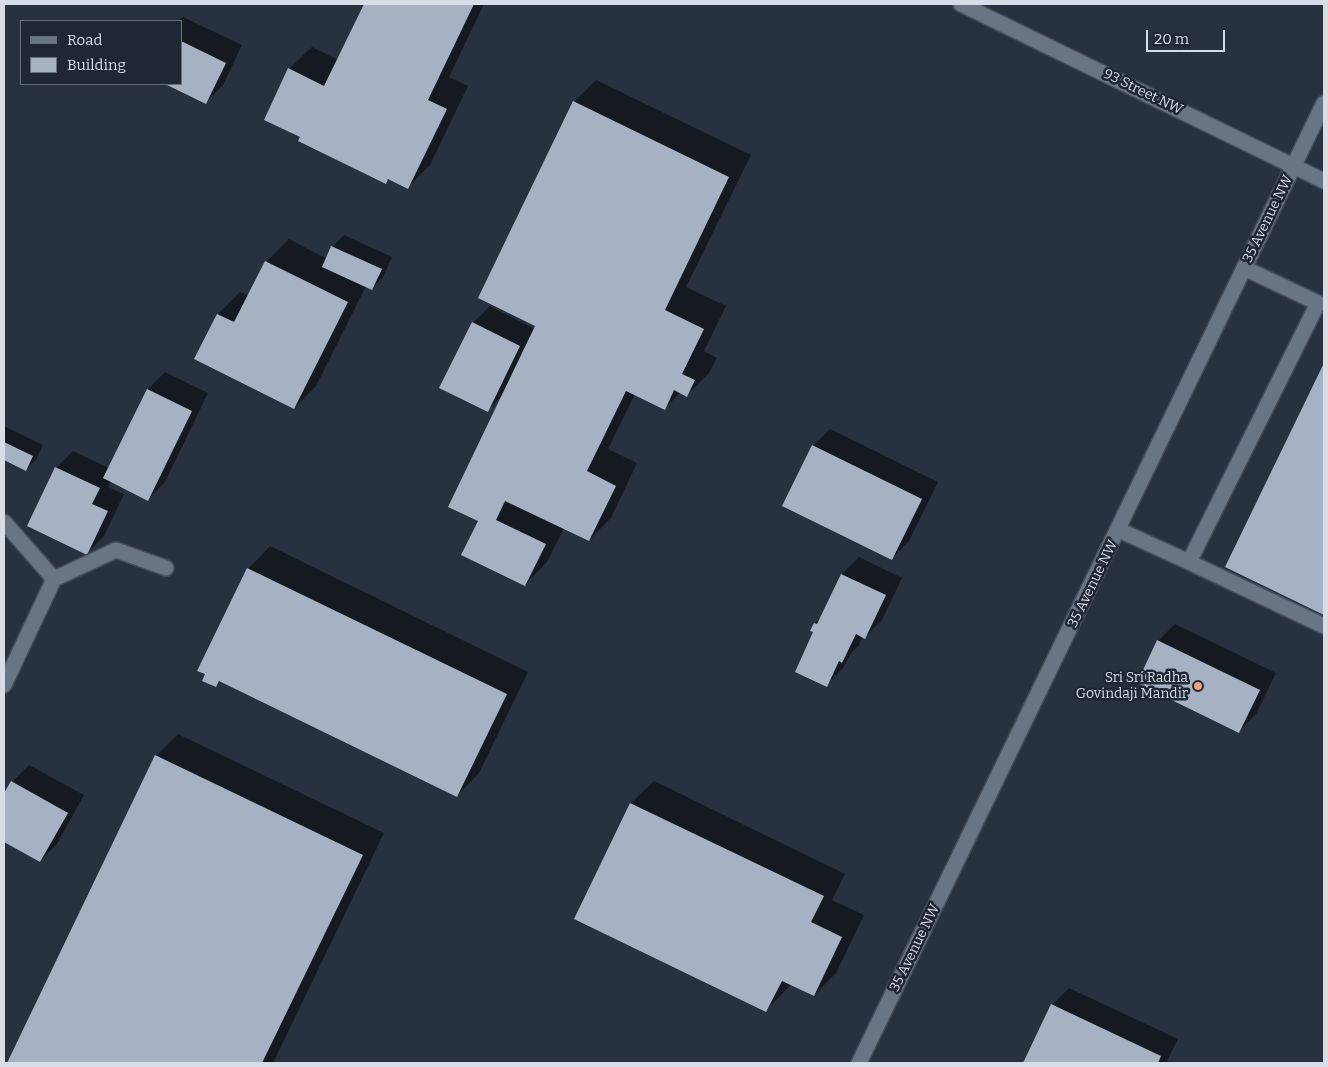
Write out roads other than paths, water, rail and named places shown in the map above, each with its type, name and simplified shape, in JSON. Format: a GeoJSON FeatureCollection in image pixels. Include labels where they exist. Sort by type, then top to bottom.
{"type":"FeatureCollection","features":[{"type":"Feature","properties":{"kind":"street","name":"93 Street NW"},"geometry":{"type":"LineString","coordinates":[[961,4],[1324,181]]}},
{"type":"Feature","properties":{"kind":"street","name":"35 Avenue NW"},"geometry":{"type":"LineString","coordinates":[[859,1063],[1324,104]]}},
{"type":"Feature","properties":{"kind":"street"},"geometry":{"type":"LineString","coordinates":[[1189,562],[1318,303],[1244,268]]}},
{"type":"Feature","properties":{"kind":"street"},"geometry":{"type":"LineString","coordinates":[[4,522],[54,579]]}},
{"type":"Feature","properties":{"kind":"street"},"geometry":{"type":"LineString","coordinates":[[1119,530],[1324,626]]}},
{"type":"Feature","properties":{"kind":"street"},"geometry":{"type":"LineString","coordinates":[[4,685],[54,579],[116,550],[166,568]]}},
{"type":"Feature","properties":{"kind":"place","name":"Sri Sri Radha Govindaji Mandir"},"geometry":{"type":"Point","coordinates":[1198,686]}}]}
